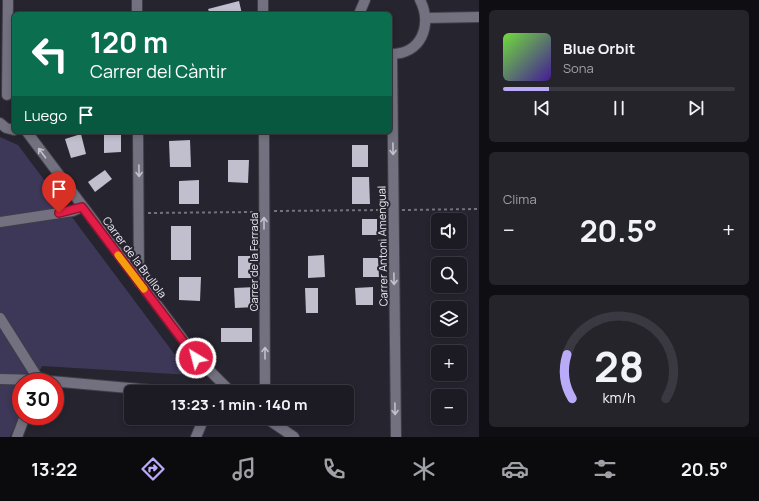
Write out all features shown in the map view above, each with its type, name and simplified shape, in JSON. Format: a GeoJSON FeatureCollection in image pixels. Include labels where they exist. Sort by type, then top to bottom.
{"type":"FeatureCollection","features":[{"type":"Feature","properties":{"kind":"street"},"geometry":{"type":"LineString","coordinates":[[7,96],[8,0]]}},
{"type":"Feature","properties":{"kind":"street"},"geometry":{"type":"LineString","coordinates":[[136,0],[137,12]]}},
{"type":"Feature","properties":{"kind":"street"},"geometry":{"type":"LineString","coordinates":[[263,0],[263,12]]}},
{"type":"Feature","properties":{"kind":"street"},"geometry":{"type":"LineString","coordinates":[[361,12],[365,0]]}},
{"type":"Feature","properties":{"kind":"street"},"geometry":{"type":"LineString","coordinates":[[392,54],[403,52],[413,47],[420,39],[425,29],[426,18],[424,8],[420,0]]}},
{"type":"Feature","properties":{"kind":"street"},"geometry":{"type":"LineString","coordinates":[[426,18],[479,17]]}},
{"type":"Feature","properties":{"kind":"street"},"geometry":{"type":"LineString","coordinates":[[0,124],[12,130]]}},
{"type":"Feature","properties":{"kind":"street","name":"Carrer Antoni Amengual"},"geometry":{"type":"LineString","coordinates":[[392,131],[396,437]]}},
{"type":"Feature","properties":{"kind":"street","name":"Carrer de la Brullola"},"geometry":{"type":"LineString","coordinates":[[28,134],[196,358],[222,385]]}},
{"type":"Feature","properties":{"kind":"street"},"geometry":{"type":"LineString","coordinates":[[138,134],[139,282]]}},
{"type":"Feature","properties":{"kind":"street","name":"Carrer de la Ferrada"},"geometry":{"type":"LineString","coordinates":[[264,134],[265,385]]}},
{"type":"Feature","properties":{"kind":"street"},"geometry":{"type":"LineString","coordinates":[[0,222],[73,211],[82,207]]}},
{"type":"Feature","properties":{"kind":"street"},"geometry":{"type":"LineString","coordinates":[[0,318],[34,373]]}},
{"type":"Feature","properties":{"kind":"street"},"geometry":{"type":"LineString","coordinates":[[0,379],[12,380]]}},
{"type":"Feature","properties":{"kind":"street"},"geometry":{"type":"LineString","coordinates":[[64,383],[124,388]]}},
{"type":"Feature","properties":{"kind":"street"},"geometry":{"type":"LineString","coordinates":[[17,437],[22,425]]}},
{"type":"Feature","properties":{"kind":"street"},"geometry":{"type":"LineString","coordinates":[[196,437],[201,425]]}},
{"type":"Feature","properties":{"kind":"street"},"geometry":{"type":"LineString","coordinates":[[276,425],[294,437]]}},
{"type":"Feature","properties":{"kind":"path"},"geometry":{"type":"LineString","coordinates":[[401,210],[479,209]]}},
{"type":"Feature","properties":{"kind":"path"},"geometry":{"type":"LineString","coordinates":[[274,212],[387,210]]}},
{"type":"Feature","properties":{"kind":"path"},"geometry":{"type":"LineString","coordinates":[[145,213],[262,212]]}},
{"type":"Feature","properties":{"kind":"shaded area"},"geometry":{"type":"Polygon","coordinates":[[[0,137],[18,145],[190,375],[42,366],[38,373],[12,373],[12,425],[15,425],[10,437],[0,437],[0,137]]]}},
{"type":"Feature","properties":{"kind":"building"},"geometry":{"type":"Polygon","coordinates":[[[239,1],[242,12],[209,12],[208,9],[239,1]]]}},
{"type":"Feature","properties":{"kind":"building"},"geometry":{"type":"Polygon","coordinates":[[[81,134],[86,154],[71,158],[65,139],[81,134]]]}},
{"type":"Feature","properties":{"kind":"building"},"geometry":{"type":"Polygon","coordinates":[[[104,134],[121,134],[121,152],[104,153],[104,134]]]}},
{"type":"Feature","properties":{"kind":"building"},"geometry":{"type":"Polygon","coordinates":[[[230,134],[246,134],[246,135],[230,134]]]}},
{"type":"Feature","properties":{"kind":"building"},"geometry":{"type":"Polygon","coordinates":[[[190,140],[191,167],[170,167],[169,141],[190,140]]]}},
{"type":"Feature","properties":{"kind":"building"},"geometry":{"type":"Polygon","coordinates":[[[352,145],[368,145],[368,167],[352,167],[352,145]]]}},
{"type":"Feature","properties":{"kind":"building"},"geometry":{"type":"Polygon","coordinates":[[[228,160],[249,160],[248,183],[228,182],[228,160]]]}},
{"type":"Feature","properties":{"kind":"building"},"geometry":{"type":"Polygon","coordinates":[[[105,170],[112,179],[95,192],[88,182],[105,170]]]}},
{"type":"Feature","properties":{"kind":"building"},"geometry":{"type":"Polygon","coordinates":[[[352,177],[369,177],[370,204],[352,204],[352,177]]]}},
{"type":"Feature","properties":{"kind":"building"},"geometry":{"type":"Polygon","coordinates":[[[199,180],[199,204],[179,204],[179,181],[199,180]]]}},
{"type":"Feature","properties":{"kind":"building"},"geometry":{"type":"Polygon","coordinates":[[[362,219],[377,219],[377,235],[362,235],[362,219]]]}},
{"type":"Feature","properties":{"kind":"building"},"geometry":{"type":"Polygon","coordinates":[[[171,226],[191,226],[191,260],[171,260],[171,226]]]}},
{"type":"Feature","properties":{"kind":"building"},"geometry":{"type":"Polygon","coordinates":[[[324,255],[325,277],[308,278],[308,256],[324,255]]]}},
{"type":"Feature","properties":{"kind":"building"},"geometry":{"type":"Polygon","coordinates":[[[238,256],[254,256],[254,278],[238,278],[238,256]]]}},
{"type":"Feature","properties":{"kind":"building"},"geometry":{"type":"Polygon","coordinates":[[[363,258],[378,258],[379,277],[363,277],[363,258]]]}},
{"type":"Feature","properties":{"kind":"building"},"geometry":{"type":"Polygon","coordinates":[[[179,277],[201,277],[200,301],[179,300],[179,277]]]}},
{"type":"Feature","properties":{"kind":"building"},"geometry":{"type":"Polygon","coordinates":[[[256,287],[256,307],[235,308],[234,288],[256,287]]]}},
{"type":"Feature","properties":{"kind":"building"},"geometry":{"type":"Polygon","coordinates":[[[373,287],[373,305],[356,305],[355,288],[373,287]]]}},
{"type":"Feature","properties":{"kind":"building"},"geometry":{"type":"Polygon","coordinates":[[[305,288],[318,288],[318,313],[306,313],[305,288]]]}},
{"type":"Feature","properties":{"kind":"building"},"geometry":{"type":"Polygon","coordinates":[[[221,328],[252,328],[252,342],[221,342],[221,328]]]}},
{"type":"Feature","properties":{"kind":"slow traffic"},"geometry":{"type":"LineString","coordinates":[[118,255],[144,289]]}},
{"type":"Feature","properties":{"kind":"route"},"geometry":{"type":"LineString","coordinates":[[59,213],[73,211],[82,207],[196,358]]}}]}
